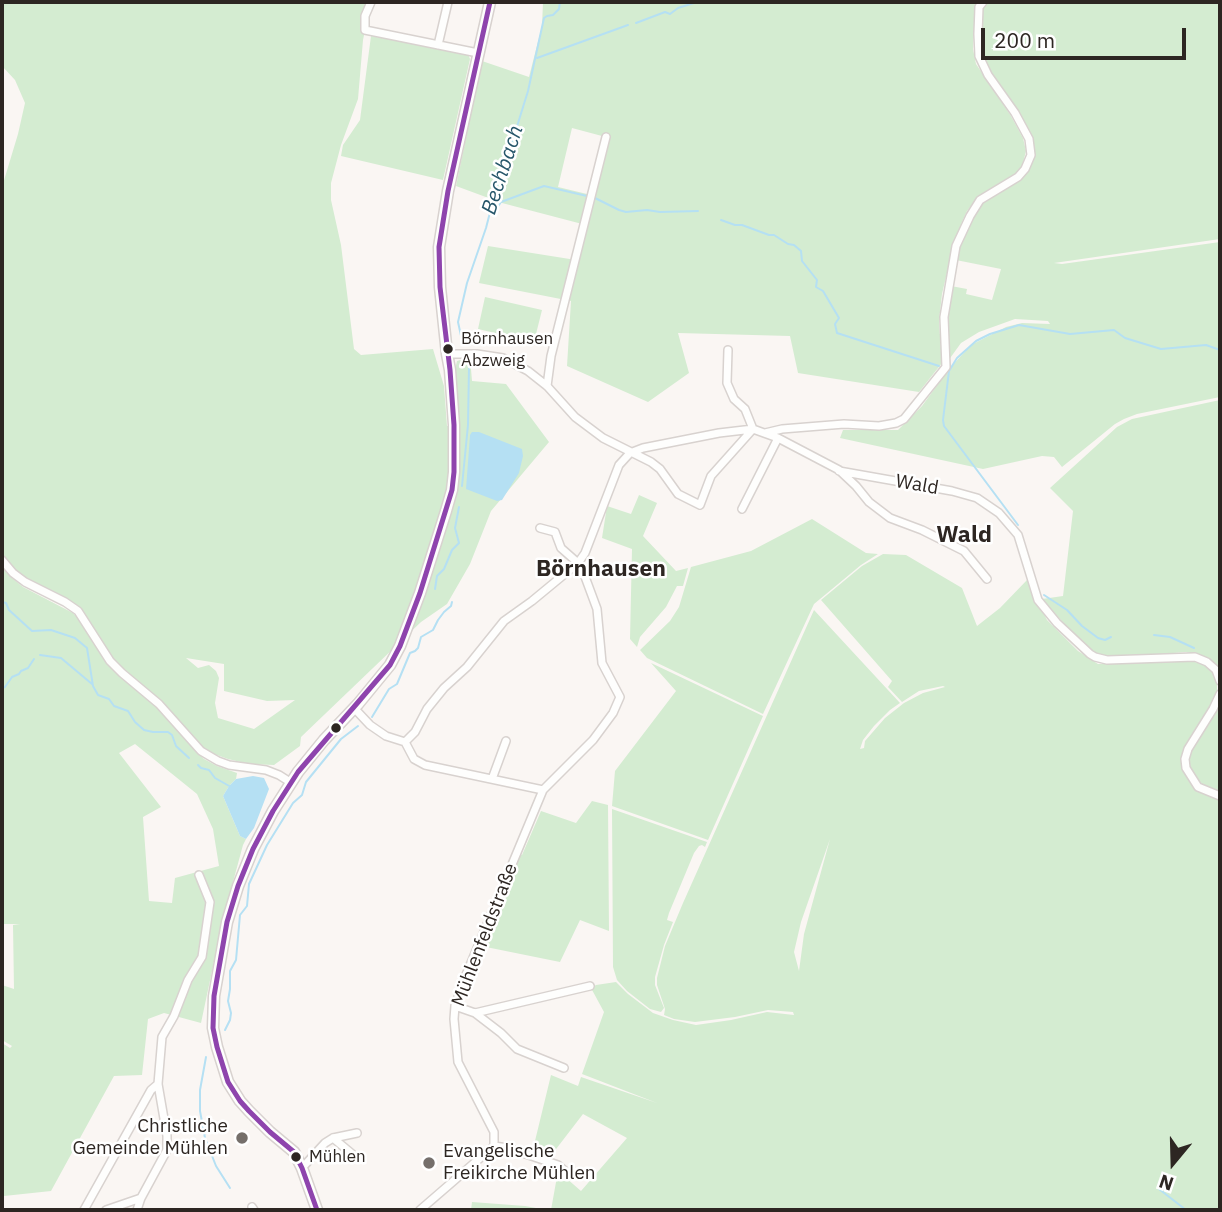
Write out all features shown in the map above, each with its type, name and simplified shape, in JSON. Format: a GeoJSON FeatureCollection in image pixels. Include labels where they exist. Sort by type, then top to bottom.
{"type":"FeatureCollection","features":[{"type":"Feature","properties":{"kind":"main road"},"geometry":{"type":"LineString","coordinates":[[317,1210],[294,1152],[240,1101],[228,1082],[213,1028],[214,996],[227,922],[253,849],[290,782],[390,665],[421,593],[452,489],[453,403],[440,287],[439,247],[448,191],[489,2]]}},
{"type":"Feature","properties":{"kind":"street"},"geometry":{"type":"LineString","coordinates":[[371,2],[365,16],[365,30],[478,52]]}},
{"type":"Feature","properties":{"kind":"street"},"geometry":{"type":"LineString","coordinates":[[438,45],[448,2]]}},
{"type":"Feature","properties":{"kind":"street"},"geometry":{"type":"LineString","coordinates":[[764,433],[844,424],[879,426],[897,423],[904,419],[946,367],[943,317],[956,246],[981,200],[1018,177],[1031,155],[1029,139],[979,56],[979,7],[982,2]]}},
{"type":"Feature","properties":{"kind":"street"},"geometry":{"type":"LineString","coordinates":[[547,386],[551,356],[606,137]]}},
{"type":"Feature","properties":{"kind":"street"},"geometry":{"type":"LineString","coordinates":[[728,350],[727,383],[734,399],[745,409],[753,429]]}},
{"type":"Feature","properties":{"kind":"street"},"geometry":{"type":"LineString","coordinates":[[447,354],[477,354],[503,358],[528,371],[547,386],[575,417],[603,438],[651,462],[660,469],[678,494],[700,505],[712,476],[753,429]]}},
{"type":"Feature","properties":{"kind":"street"},"geometry":{"type":"LineString","coordinates":[[405,742],[415,732],[444,688],[467,667],[504,621],[578,563],[585,553],[616,471],[630,453],[643,447],[753,429],[778,438],[839,470]]}},
{"type":"Feature","properties":{"kind":"street"},"geometry":{"type":"LineString","coordinates":[[742,509],[778,438]]}},
{"type":"Feature","properties":{"kind":"street","name":"Wald"},"geometry":{"type":"LineString","coordinates":[[839,470],[869,502],[890,518],[964,551],[986,579]]}},
{"type":"Feature","properties":{"kind":"street","name":"Wald"},"geometry":{"type":"LineString","coordinates":[[839,470],[977,498],[999,513],[1018,535],[1038,600],[1083,648],[1096,657],[1107,660],[1195,657],[1216,670],[1220,681]]}},
{"type":"Feature","properties":{"kind":"street"},"geometry":{"type":"LineString","coordinates":[[356,706],[370,725],[386,736],[405,742],[414,759],[425,765],[543,790],[593,740],[613,713],[620,697],[602,663],[597,609],[584,574],[578,563],[561,548],[555,532],[540,528]]}},
{"type":"Feature","properties":{"kind":"street"},"geometry":{"type":"LineString","coordinates":[[2,559],[18,578],[78,611],[110,662],[159,704],[201,751],[229,765],[266,770],[290,782]]}},
{"type":"Feature","properties":{"kind":"street"},"geometry":{"type":"LineString","coordinates":[[1220,694],[1185,759],[1186,768],[1198,787],[1220,796]]}},
{"type":"Feature","properties":{"kind":"street"},"geometry":{"type":"LineString","coordinates":[[492,779],[506,741]]}},
{"type":"Feature","properties":{"kind":"street","name":"Mühlenfeldstraße"},"geometry":{"type":"LineString","coordinates":[[494,1146],[494,1132],[458,1062],[454,1019],[466,975],[543,790]]}},
{"type":"Feature","properties":{"kind":"street"},"geometry":{"type":"LineString","coordinates":[[137,1210],[167,1150],[158,1084],[162,1037],[174,1016],[188,980],[202,957],[210,902],[199,875]]}},
{"type":"Feature","properties":{"kind":"street"},"geometry":{"type":"LineString","coordinates":[[475,1013],[590,986]]}},
{"type":"Feature","properties":{"kind":"street"},"geometry":{"type":"LineString","coordinates":[[456,1006],[475,1013],[517,1049],[564,1068]]}},
{"type":"Feature","properties":{"kind":"street"},"geometry":{"type":"LineString","coordinates":[[85,1210],[151,1090],[158,1084]]}},
{"type":"Feature","properties":{"kind":"street"},"geometry":{"type":"LineString","coordinates":[[302,1168],[325,1143],[333,1138],[357,1133]]}},
{"type":"Feature","properties":{"kind":"street"},"geometry":{"type":"LineString","coordinates":[[333,1138],[357,1158]]}},
{"type":"Feature","properties":{"kind":"street"},"geometry":{"type":"LineString","coordinates":[[420,1210],[494,1146],[558,1165],[571,1176]]}},
{"type":"Feature","properties":{"kind":"street"},"geometry":{"type":"LineString","coordinates":[[106,1210],[141,1198]]}},
{"type":"Feature","properties":{"kind":"green space"},"geometry":{"type":"Polygon","coordinates":[[[2,2],[371,2],[363,40],[358,99],[341,145],[331,183],[331,200],[341,245],[354,349],[361,355],[433,349],[444,386],[447,426],[458,426],[454,374],[457,361],[470,357],[472,381],[506,384],[549,442],[491,511],[470,564],[447,604],[421,622],[301,737],[300,746],[274,765],[249,764],[228,759],[201,746],[165,705],[115,661],[83,612],[21,577],[2,557],[2,187],[25,103],[15,80],[2,66],[2,2]],[[186,658],[198,668],[209,665],[216,671],[219,678],[215,703],[218,718],[254,729],[295,700],[267,701],[224,691],[224,664],[186,658]]]}},
{"type":"Feature","properties":{"kind":"green space"},"geometry":{"type":"Polygon","coordinates":[[[543,2],[980,2],[975,11],[973,49],[976,64],[1011,116],[1023,138],[1026,151],[1018,173],[977,198],[962,222],[942,294],[939,321],[942,363],[919,392],[798,373],[790,336],[678,333],[689,373],[648,402],[567,366],[571,301],[479,283],[488,246],[576,260],[586,225],[502,203],[456,186],[482,61],[529,77],[542,26],[543,2]],[[572,128],[558,187],[587,194],[602,136],[572,128]]]}},
{"type":"Feature","properties":{"kind":"green space"},"geometry":{"type":"Polygon","coordinates":[[[985,2],[1220,2],[1220,239],[1054,263],[1220,242],[1220,397],[1124,419],[1062,467],[1054,457],[1042,456],[983,469],[840,438],[843,430],[898,430],[922,406],[949,369],[971,345],[1006,327],[1022,323],[1050,324],[1048,321],[1015,319],[979,332],[961,343],[948,361],[946,317],[951,286],[967,289],[966,294],[992,300],[1001,269],[956,260],[958,246],[971,217],[982,202],[1027,170],[1032,139],[989,73],[981,55],[981,8],[985,2]]]}},
{"type":"Feature","properties":{"kind":"green space"},"geometry":{"type":"Polygon","coordinates":[[[371,36],[468,54],[470,59],[443,180],[341,156],[343,145],[360,120],[371,36]]]}},
{"type":"Feature","properties":{"kind":"green space"},"geometry":{"type":"Polygon","coordinates":[[[485,297],[542,310],[534,342],[478,329],[485,297]]]}},
{"type":"Feature","properties":{"kind":"green space"},"geometry":{"type":"Polygon","coordinates":[[[1220,400],[1220,672],[1209,659],[1186,652],[1114,656],[1099,655],[1088,650],[1042,599],[1063,596],[1073,511],[1050,488],[1117,427],[1132,419],[1220,400]]]}},
{"type":"Feature","properties":{"kind":"green space"},"geometry":{"type":"Polygon","coordinates":[[[639,495],[657,503],[643,536],[676,571],[688,568],[683,586],[677,586],[666,607],[640,637],[637,647],[630,639],[632,549],[602,538],[607,506],[631,514],[639,495]]]}},
{"type":"Feature","properties":{"kind":"green space"},"geometry":{"type":"Polygon","coordinates":[[[812,519],[866,553],[878,554],[814,604],[763,714],[647,658],[640,650],[670,621],[679,607],[691,567],[751,551],[812,519]]]}},
{"type":"Feature","properties":{"kind":"green space"},"geometry":{"type":"Polygon","coordinates":[[[883,554],[906,555],[962,588],[977,626],[1000,608],[1027,580],[1047,620],[1078,651],[1098,664],[1188,660],[1205,665],[1215,674],[1217,695],[1199,725],[1205,729],[1220,704],[1220,1210],[551,1210],[558,1171],[581,1191],[627,1138],[583,1114],[553,1153],[534,1145],[551,1075],[578,1086],[581,1077],[657,1103],[582,1074],[604,1012],[591,988],[616,982],[653,1013],[673,1020],[696,1025],[767,1012],[794,1015],[793,1012],[768,1010],[695,1022],[674,1019],[664,1015],[657,978],[665,946],[683,903],[814,610],[900,703],[874,726],[863,740],[860,749],[864,748],[865,741],[885,718],[904,703],[923,693],[945,687],[919,691],[902,702],[888,687],[892,681],[821,600],[862,566],[883,554]],[[830,839],[801,922],[794,952],[799,971],[804,934],[830,839]]]}},
{"type":"Feature","properties":{"kind":"green space"},"geometry":{"type":"Polygon","coordinates":[[[2,566],[23,587],[73,613],[107,661],[150,700],[204,759],[237,773],[236,779],[223,796],[240,836],[246,839],[223,919],[201,1023],[164,1013],[148,1019],[142,1075],[114,1076],[51,1191],[4,1196],[2,1043],[10,1048],[12,1046],[2,1040],[2,985],[14,989],[13,925],[20,924],[2,924],[2,566]],[[135,744],[119,753],[161,807],[143,817],[149,901],[172,903],[175,878],[219,866],[213,829],[197,794],[135,744]]]}},
{"type":"Feature","properties":{"kind":"green space"},"geometry":{"type":"Polygon","coordinates":[[[651,663],[763,716],[708,840],[612,806],[615,771],[676,691],[651,663]]]}},
{"type":"Feature","properties":{"kind":"green space"},"geometry":{"type":"Polygon","coordinates":[[[592,801],[608,805],[609,931],[580,920],[560,962],[481,946],[519,854],[522,855],[541,811],[576,823],[592,801]]]}},
{"type":"Feature","properties":{"kind":"green space"},"geometry":{"type":"Polygon","coordinates":[[[612,809],[707,842],[705,847],[699,846],[694,853],[667,920],[673,922],[655,977],[655,985],[664,1008],[661,1012],[650,1009],[627,991],[617,980],[613,967],[612,809]]]}},
{"type":"Feature","properties":{"kind":"green space"},"geometry":{"type":"Polygon","coordinates":[[[472,1202],[525,1206],[547,1210],[471,1210],[472,1202]]]}},
{"type":"Feature","properties":{"kind":"water"},"geometry":{"type":"Polygon","coordinates":[[[472,432],[479,432],[522,449],[519,473],[502,500],[497,501],[466,489],[472,432]]]}},
{"type":"Feature","properties":{"kind":"water"},"geometry":{"type":"Polygon","coordinates":[[[253,776],[264,778],[269,789],[254,828],[246,839],[240,836],[223,796],[236,779],[253,776]]]}},
{"type":"Feature","properties":{"kind":"waterway","name":"Bechbach"},"geometry":{"type":"LineString","coordinates":[[463,345],[458,322],[467,283],[528,91],[544,18],[553,15],[559,9],[560,2]]}},
{"type":"Feature","properties":{"kind":"waterway"},"geometry":{"type":"LineString","coordinates":[[636,23],[665,12],[670,14],[678,8],[697,2]]}},
{"type":"Feature","properties":{"kind":"waterway"},"geometry":{"type":"LineString","coordinates":[[537,58],[628,25]]}},
{"type":"Feature","properties":{"kind":"waterway"},"geometry":{"type":"LineString","coordinates":[[490,213],[494,212],[501,202],[544,186],[587,196]]}},
{"type":"Feature","properties":{"kind":"waterway"},"geometry":{"type":"LineString","coordinates":[[595,198],[626,212],[698,211]]}},
{"type":"Feature","properties":{"kind":"waterway"},"geometry":{"type":"LineString","coordinates":[[721,220],[774,235],[801,251],[802,261],[817,280],[816,287],[823,291],[839,318],[835,324],[837,333],[939,366]]}},
{"type":"Feature","properties":{"kind":"waterway"},"geometry":{"type":"LineString","coordinates":[[1018,525],[944,426],[949,371],[957,358],[976,341],[1019,325],[1070,334],[1114,330],[1125,338],[1161,349],[1206,345],[1220,350]]}},
{"type":"Feature","properties":{"kind":"waterway","name":"Bechbach"},"geometry":{"type":"LineString","coordinates":[[462,486],[468,425],[469,367]]}},
{"type":"Feature","properties":{"kind":"waterway","name":"Bechbach"},"geometry":{"type":"LineString","coordinates":[[435,589],[437,576],[459,543],[455,528],[459,507]]}},
{"type":"Feature","properties":{"kind":"waterway"},"geometry":{"type":"LineString","coordinates":[[1044,595],[1067,610],[1098,638],[1105,640],[1111,637]]}},
{"type":"Feature","properties":{"kind":"waterway"},"geometry":{"type":"LineString","coordinates":[[2,602],[32,631],[51,630],[75,638],[87,648],[93,686],[98,695],[109,699],[114,706],[128,711],[144,730],[168,732],[176,746],[189,758]]}},
{"type":"Feature","properties":{"kind":"waterway","name":"Bechbach"},"geometry":{"type":"LineString","coordinates":[[372,717],[389,689],[397,684],[410,653],[418,648],[421,637],[433,630],[452,602]]}},
{"type":"Feature","properties":{"kind":"waterway"},"geometry":{"type":"LineString","coordinates":[[1154,635],[1170,637],[1194,648]]}},
{"type":"Feature","properties":{"kind":"waterway"},"geometry":{"type":"LineString","coordinates":[[40,655],[61,658],[92,684]]}},
{"type":"Feature","properties":{"kind":"waterway"},"geometry":{"type":"LineString","coordinates":[[2,688],[12,677],[28,668],[34,659]]}},
{"type":"Feature","properties":{"kind":"waterway","name":"Bechbach"},"geometry":{"type":"LineString","coordinates":[[225,1030],[231,1013],[228,1001],[230,971],[236,960],[240,915],[247,906],[249,884],[267,845],[293,803],[302,795],[306,782],[341,739],[358,726]]}},
{"type":"Feature","properties":{"kind":"waterway"},"geometry":{"type":"LineString","coordinates":[[198,765],[231,787]]}},
{"type":"Feature","properties":{"kind":"waterway","name":"Bechbach"},"geometry":{"type":"LineString","coordinates":[[206,1057],[200,1090],[200,1111],[205,1138],[216,1166],[230,1188]]}},
{"type":"Feature","properties":{"kind":"waterway"},"geometry":{"type":"LineString","coordinates":[[1159,1189],[1186,1210]]}},
{"type":"Feature","properties":{"kind":"transit line"},"geometry":{"type":"LineString","coordinates":[[317,1210],[294,1152],[249,1111],[228,1082],[213,1028],[214,996],[227,922],[253,849],[298,772],[390,665],[420,593],[452,490],[454,425],[440,287],[439,247],[448,191],[490,2]]}},
{"type":"Feature","properties":{"kind":"place","name":"Börnhausen Abzweig"},"geometry":{"type":"Point","coordinates":[448,349]}},
{"type":"Feature","properties":{"kind":"place","name":"Christliche Gemeinde Mühlen"},"geometry":{"type":"Point","coordinates":[242,1138]}},
{"type":"Feature","properties":{"kind":"place","name":"Mühlen"},"geometry":{"type":"Point","coordinates":[296,1157]}},
{"type":"Feature","properties":{"kind":"place","name":"Evangelische Freikirche Mühlen"},"geometry":{"type":"Point","coordinates":[429,1163]}},
{"type":"Feature","properties":{"kind":"district","name":"Wald"},"geometry":{"type":"Point","coordinates":[964,535]}},
{"type":"Feature","properties":{"kind":"district","name":"Börnhausen"},"geometry":{"type":"Point","coordinates":[601,569]}}]}
